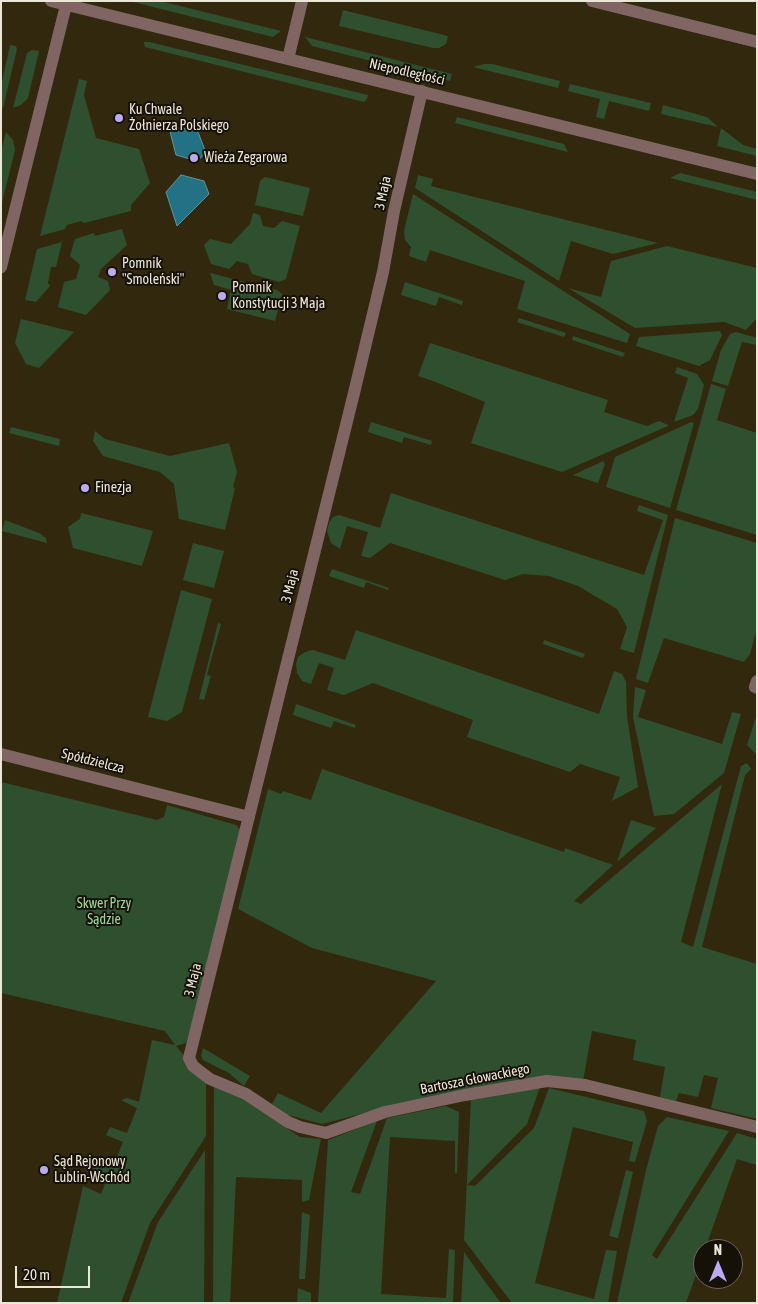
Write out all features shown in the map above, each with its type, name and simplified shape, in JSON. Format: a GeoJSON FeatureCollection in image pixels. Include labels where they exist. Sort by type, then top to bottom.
{"type":"FeatureCollection","features":[{"type":"Feature","properties":{"kind":"street","name":"Niepodległości"},"geometry":{"type":"LineString","coordinates":[[51,1],[66,3],[757,174]]}},
{"type":"Feature","properties":{"kind":"street"},"geometry":{"type":"LineString","coordinates":[[288,59],[302,1]]}},
{"type":"Feature","properties":{"kind":"street"},"geometry":{"type":"LineString","coordinates":[[592,1],[757,42]]}},
{"type":"Feature","properties":{"kind":"street"},"geometry":{"type":"LineString","coordinates":[[1,267],[66,3]]}},
{"type":"Feature","properties":{"kind":"street","name":"3 Maja"},"geometry":{"type":"LineString","coordinates":[[210,1079],[193,1066],[189,1058],[383,272],[394,210],[422,91]]}},
{"type":"Feature","properties":{"kind":"street","name":"Spółdzielcza"},"geometry":{"type":"LineString","coordinates":[[1,754],[249,817]]}},
{"type":"Feature","properties":{"kind":"street","name":"Bartosza Głowackiego"},"geometry":{"type":"LineString","coordinates":[[210,1079],[246,1094],[288,1122],[326,1133],[385,1112],[547,1081],[579,1084],[757,1127]]}},
{"type":"Feature","properties":{"kind":"green space"},"geometry":{"type":"Polygon","coordinates":[[[129,1],[160,1],[281,31],[273,37],[129,1]]]}},
{"type":"Feature","properties":{"kind":"green space"},"geometry":{"type":"Polygon","coordinates":[[[343,10],[448,36],[446,44],[439,48],[433,48],[339,26],[343,10]]]}},
{"type":"Feature","properties":{"kind":"green space"},"geometry":{"type":"Polygon","coordinates":[[[305,37],[452,74],[450,81],[312,46],[305,37]]]}},
{"type":"Feature","properties":{"kind":"green space"},"geometry":{"type":"Polygon","coordinates":[[[144,42],[368,95],[364,102],[145,47],[144,42]]]}},
{"type":"Feature","properties":{"kind":"green space"},"geometry":{"type":"Polygon","coordinates":[[[10,45],[16,46],[17,49],[3,108],[1,107],[1,86],[10,45]]]}},
{"type":"Feature","properties":{"kind":"green space"},"geometry":{"type":"Polygon","coordinates":[[[32,50],[39,51],[28,98],[21,105],[13,108],[27,53],[32,50]]]}},
{"type":"Feature","properties":{"kind":"green space"},"geometry":{"type":"Polygon","coordinates":[[[492,64],[560,81],[558,88],[473,67],[492,64]]]}},
{"type":"Feature","properties":{"kind":"green space"},"geometry":{"type":"Polygon","coordinates":[[[79,79],[87,81],[84,95],[96,138],[139,149],[150,183],[131,205],[131,211],[84,223],[81,221],[67,225],[65,229],[40,236],[79,79]]]}},
{"type":"Feature","properties":{"kind":"green space"},"geometry":{"type":"Polygon","coordinates":[[[570,84],[651,103],[649,111],[609,101],[604,119],[596,117],[600,99],[568,91],[570,84]]]}},
{"type":"Feature","properties":{"kind":"green space"},"geometry":{"type":"Polygon","coordinates":[[[663,105],[707,117],[718,127],[661,114],[663,105]]]}},
{"type":"Feature","properties":{"kind":"green space"},"geometry":{"type":"Polygon","coordinates":[[[457,117],[564,144],[568,152],[455,123],[457,117]]]}},
{"type":"Feature","properties":{"kind":"green space"},"geometry":{"type":"Polygon","coordinates":[[[721,128],[743,145],[757,149],[757,156],[717,146],[721,128]]]}},
{"type":"Feature","properties":{"kind":"green space"},"geometry":{"type":"Polygon","coordinates":[[[6,132],[13,140],[15,150],[1,207],[1,151],[6,132]]]}},
{"type":"Feature","properties":{"kind":"green space"},"geometry":{"type":"Polygon","coordinates":[[[680,173],[757,192],[757,200],[670,178],[680,173]]]}},
{"type":"Feature","properties":{"kind":"green space"},"geometry":{"type":"Polygon","coordinates":[[[418,175],[433,179],[431,186],[658,243],[613,254],[571,241],[559,281],[415,188],[418,175]]]}},
{"type":"Feature","properties":{"kind":"green space"},"geometry":{"type":"Polygon","coordinates":[[[265,177],[310,188],[303,216],[255,205],[260,181],[265,177]]]}},
{"type":"Feature","properties":{"kind":"green space"},"geometry":{"type":"Polygon","coordinates":[[[413,194],[630,334],[627,343],[517,309],[525,281],[430,250],[426,262],[409,256],[411,247],[405,240],[404,231],[413,194]]]}},
{"type":"Feature","properties":{"kind":"green space"},"geometry":{"type":"Polygon","coordinates":[[[253,213],[260,215],[263,226],[274,228],[282,221],[300,226],[286,279],[279,282],[252,274],[248,264],[237,261],[229,269],[211,264],[204,245],[210,239],[231,244],[250,224],[253,213]]]}},
{"type":"Feature","properties":{"kind":"green space"},"geometry":{"type":"Polygon","coordinates":[[[122,229],[127,245],[101,269],[98,277],[108,281],[110,290],[86,315],[58,307],[64,282],[76,279],[80,265],[70,256],[75,239],[94,233],[95,236],[122,229]]]}},
{"type":"Feature","properties":{"kind":"green space"},"geometry":{"type":"Polygon","coordinates":[[[62,242],[56,267],[51,267],[48,283],[50,286],[36,302],[25,300],[37,249],[62,242]]]}},
{"type":"Feature","properties":{"kind":"green space"},"geometry":{"type":"Polygon","coordinates":[[[667,246],[757,268],[757,318],[746,330],[724,322],[635,328],[568,288],[601,297],[611,261],[667,246]]]}},
{"type":"Feature","properties":{"kind":"green space"},"geometry":{"type":"Polygon","coordinates":[[[210,273],[277,290],[282,294],[275,321],[227,309],[231,290],[214,285],[210,273]]]}},
{"type":"Feature","properties":{"kind":"green space"},"geometry":{"type":"Polygon","coordinates":[[[405,282],[463,301],[462,305],[439,297],[436,306],[401,295],[405,282]]]}},
{"type":"Feature","properties":{"kind":"green space"},"geometry":{"type":"Polygon","coordinates":[[[519,318],[566,333],[564,337],[517,322],[519,318]]]}},
{"type":"Feature","properties":{"kind":"green space"},"geometry":{"type":"Polygon","coordinates":[[[21,319],[74,332],[39,368],[26,364],[15,343],[21,319]]]}},
{"type":"Feature","properties":{"kind":"green space"},"geometry":{"type":"Polygon","coordinates":[[[720,331],[722,335],[710,360],[699,366],[636,346],[639,337],[720,331]]]}},
{"type":"Feature","properties":{"kind":"green space"},"geometry":{"type":"Polygon","coordinates":[[[736,332],[757,338],[757,345],[742,342],[728,386],[712,381],[721,350],[730,334],[736,332]]]}},
{"type":"Feature","properties":{"kind":"green space"},"geometry":{"type":"Polygon","coordinates":[[[573,336],[625,353],[623,357],[572,340],[573,336]]]}},
{"type":"Feature","properties":{"kind":"green space"},"geometry":{"type":"Polygon","coordinates":[[[430,343],[608,400],[604,412],[647,426],[659,421],[668,426],[562,472],[471,443],[485,402],[418,376],[430,343]]]}},
{"type":"Feature","properties":{"kind":"green space"},"geometry":{"type":"Polygon","coordinates":[[[677,367],[697,374],[704,385],[698,409],[693,415],[674,422],[688,378],[675,373],[677,367]]]}},
{"type":"Feature","properties":{"kind":"green space"},"geometry":{"type":"Polygon","coordinates":[[[711,384],[726,389],[717,420],[757,433],[757,535],[676,510],[711,384]]]}},
{"type":"Feature","properties":{"kind":"green space"},"geometry":{"type":"Polygon","coordinates":[[[371,422],[432,441],[431,445],[404,437],[402,443],[368,432],[371,422]]]}},
{"type":"Feature","properties":{"kind":"green space"},"geometry":{"type":"Polygon","coordinates":[[[691,422],[694,423],[670,508],[606,487],[615,457],[691,422]]]}},
{"type":"Feature","properties":{"kind":"green space"},"geometry":{"type":"Polygon","coordinates":[[[11,427],[60,439],[59,446],[9,433],[11,427]]]}},
{"type":"Feature","properties":{"kind":"green space"},"geometry":{"type":"Polygon","coordinates":[[[95,431],[105,439],[170,456],[229,443],[237,472],[225,530],[179,519],[174,484],[160,472],[103,456],[93,441],[95,431]]]}},
{"type":"Feature","properties":{"kind":"green space"},"geometry":{"type":"Polygon","coordinates":[[[603,461],[605,464],[598,483],[573,475],[603,461]]]}},
{"type":"Feature","properties":{"kind":"green space"},"geometry":{"type":"Polygon","coordinates":[[[391,493],[644,575],[663,520],[637,511],[639,505],[668,515],[634,653],[620,649],[627,627],[617,609],[578,586],[549,576],[523,574],[505,580],[390,543],[370,558],[361,556],[368,532],[347,526],[340,549],[331,543],[327,531],[329,523],[333,517],[339,515],[380,528],[391,493]]]}},
{"type":"Feature","properties":{"kind":"green space"},"geometry":{"type":"Polygon","coordinates":[[[81,513],[153,531],[142,566],[73,548],[68,527],[80,519],[81,513]]]}},
{"type":"Feature","properties":{"kind":"green space"},"geometry":{"type":"Polygon","coordinates":[[[675,518],[757,543],[757,628],[750,654],[744,662],[664,638],[648,683],[636,679],[675,518]]]}},
{"type":"Feature","properties":{"kind":"green space"},"geometry":{"type":"Polygon","coordinates":[[[5,520],[39,533],[46,538],[47,543],[2,531],[5,520]]]}},
{"type":"Feature","properties":{"kind":"green space"},"geometry":{"type":"Polygon","coordinates":[[[193,543],[224,551],[214,588],[183,580],[193,543]]]}},
{"type":"Feature","properties":{"kind":"green space"},"geometry":{"type":"Polygon","coordinates":[[[332,569],[389,588],[388,590],[366,582],[364,588],[329,576],[332,569]]]}},
{"type":"Feature","properties":{"kind":"green space"},"geometry":{"type":"Polygon","coordinates":[[[181,590],[212,599],[182,712],[167,721],[148,717],[181,590]]]}},
{"type":"Feature","properties":{"kind":"green space"},"geometry":{"type":"Polygon","coordinates":[[[218,623],[221,624],[207,675],[211,676],[204,700],[199,699],[218,623]]]}},
{"type":"Feature","properties":{"kind":"green space"},"geometry":{"type":"Polygon","coordinates":[[[356,630],[599,714],[614,671],[622,674],[626,682],[627,717],[638,787],[612,801],[620,777],[580,764],[570,772],[467,737],[473,720],[373,683],[344,695],[327,690],[334,668],[319,663],[311,684],[302,681],[297,673],[296,664],[298,657],[305,652],[313,650],[345,660],[356,630]]]}},
{"type":"Feature","properties":{"kind":"green space"},"geometry":{"type":"Polygon","coordinates":[[[544,640],[585,654],[583,658],[543,644],[544,640]]]}},
{"type":"Feature","properties":{"kind":"green space"},"geometry":{"type":"Polygon","coordinates":[[[635,687],[646,690],[638,717],[722,744],[732,712],[741,714],[724,773],[674,814],[654,816],[633,717],[635,687]]]}},
{"type":"Feature","properties":{"kind":"green space"},"geometry":{"type":"Polygon","coordinates":[[[296,704],[356,725],[355,728],[334,721],[331,728],[293,715],[296,704]]]}},
{"type":"Feature","properties":{"kind":"green space"},"geometry":{"type":"Polygon","coordinates":[[[757,714],[757,755],[747,745],[757,714]]]}},
{"type":"Feature","properties":{"kind":"green space"},"geometry":{"type":"Polygon","coordinates":[[[747,763],[751,769],[745,775],[702,947],[757,964],[757,1119],[711,1108],[718,1078],[704,1075],[698,1097],[679,1093],[676,1101],[660,1097],[665,1067],[633,1060],[636,1040],[592,1031],[583,1081],[380,1109],[322,1124],[288,1115],[272,1104],[278,1093],[321,1113],[436,981],[312,948],[238,909],[268,789],[281,794],[283,791],[311,800],[322,769],[564,852],[565,848],[613,865],[574,901],[581,904],[722,784],[681,942],[693,947],[741,766],[747,763]]]}},
{"type":"Feature","properties":{"kind":"green space","name":"Skwer Przy Sądzie"},"geometry":{"type":"Polygon","coordinates":[[[1,782],[157,820],[164,817],[167,805],[236,825],[241,830],[192,1024],[186,1043],[176,1046],[206,1082],[206,1136],[150,1223],[121,1303],[57,1303],[83,1186],[101,1194],[108,1176],[92,1169],[96,1160],[113,1167],[123,1142],[106,1135],[110,1127],[127,1133],[137,1108],[121,1100],[127,1098],[139,1102],[152,1040],[175,1045],[165,1031],[1,993],[1,782]]]}},
{"type":"Feature","properties":{"kind":"green space"},"geometry":{"type":"Polygon","coordinates":[[[631,820],[656,828],[617,862],[631,820]]]}},
{"type":"Feature","properties":{"kind":"green space"},"geometry":{"type":"Polygon","coordinates":[[[203,1048],[250,1076],[244,1086],[229,1073],[203,1060],[201,1056],[203,1048]]]}},
{"type":"Feature","properties":{"kind":"green space"},"geometry":{"type":"Polygon","coordinates":[[[214,1087],[242,1098],[300,1137],[321,1139],[309,1200],[302,1202],[302,1180],[236,1177],[230,1303],[213,1303],[214,1087]]]}},
{"type":"Feature","properties":{"kind":"green space"},"geometry":{"type":"Polygon","coordinates":[[[540,1087],[527,1124],[467,1185],[475,1186],[534,1128],[549,1088],[644,1111],[647,1121],[635,1162],[629,1161],[633,1142],[573,1127],[535,1283],[594,1299],[606,1250],[617,1251],[608,1303],[512,1303],[464,1240],[471,1100],[540,1087]]]}},
{"type":"Feature","properties":{"kind":"green space"},"geometry":{"type":"Polygon","coordinates":[[[446,1106],[459,1112],[457,1173],[455,1173],[455,1141],[390,1137],[381,1294],[446,1298],[449,1249],[455,1250],[453,1303],[318,1303],[328,1140],[377,1121],[351,1192],[360,1194],[387,1118],[446,1106]]]}},
{"type":"Feature","properties":{"kind":"green space"},"geometry":{"type":"Polygon","coordinates":[[[667,1117],[729,1131],[652,1255],[657,1259],[737,1133],[757,1139],[757,1165],[737,1159],[709,1239],[693,1239],[693,1283],[686,1303],[617,1303],[646,1170],[658,1126],[667,1117]]]}},
{"type":"Feature","properties":{"kind":"green space"},"geometry":{"type":"Polygon","coordinates":[[[205,1150],[204,1303],[128,1303],[158,1222],[205,1150]]]}},
{"type":"Feature","properties":{"kind":"green space"},"geometry":{"type":"Polygon","coordinates":[[[626,1170],[633,1172],[618,1238],[609,1236],[626,1170]]]}},
{"type":"Feature","properties":{"kind":"green space"},"geometry":{"type":"Polygon","coordinates":[[[302,1212],[310,1215],[305,1279],[299,1279],[302,1212]]]}},
{"type":"Feature","properties":{"kind":"green space"},"geometry":{"type":"Polygon","coordinates":[[[464,1252],[486,1283],[501,1303],[461,1303],[464,1252]]]}},
{"type":"Feature","properties":{"kind":"green space"},"geometry":{"type":"Polygon","coordinates":[[[298,1288],[311,1293],[311,1303],[297,1303],[298,1288]]]}},
{"type":"Feature","properties":{"kind":"water"},"geometry":{"type":"Polygon","coordinates":[[[168,124],[198,132],[206,153],[197,161],[198,156],[192,154],[190,159],[176,155],[168,124]]]}},
{"type":"Feature","properties":{"kind":"water"},"geometry":{"type":"Polygon","coordinates":[[[181,175],[204,181],[209,194],[177,226],[166,192],[181,175]]]}},
{"type":"Feature","properties":{"kind":"place","name":"Ku Chwale Żołnierza Polskiego"},"geometry":{"type":"Point","coordinates":[119,118]}},
{"type":"Feature","properties":{"kind":"place","name":"Wieża Zegarowa"},"geometry":{"type":"Point","coordinates":[194,158]}},
{"type":"Feature","properties":{"kind":"place","name":"Pomnik \"Smoleński\""},"geometry":{"type":"Point","coordinates":[112,272]}},
{"type":"Feature","properties":{"kind":"place","name":"Pomnik Konstytucji 3 Maja"},"geometry":{"type":"Point","coordinates":[222,296]}},
{"type":"Feature","properties":{"kind":"place","name":"Finezja"},"geometry":{"type":"Point","coordinates":[85,488]}},
{"type":"Feature","properties":{"kind":"place","name":"Sąd Rejonowy Lublin-Wschód"},"geometry":{"type":"Point","coordinates":[44,1170]}}]}
